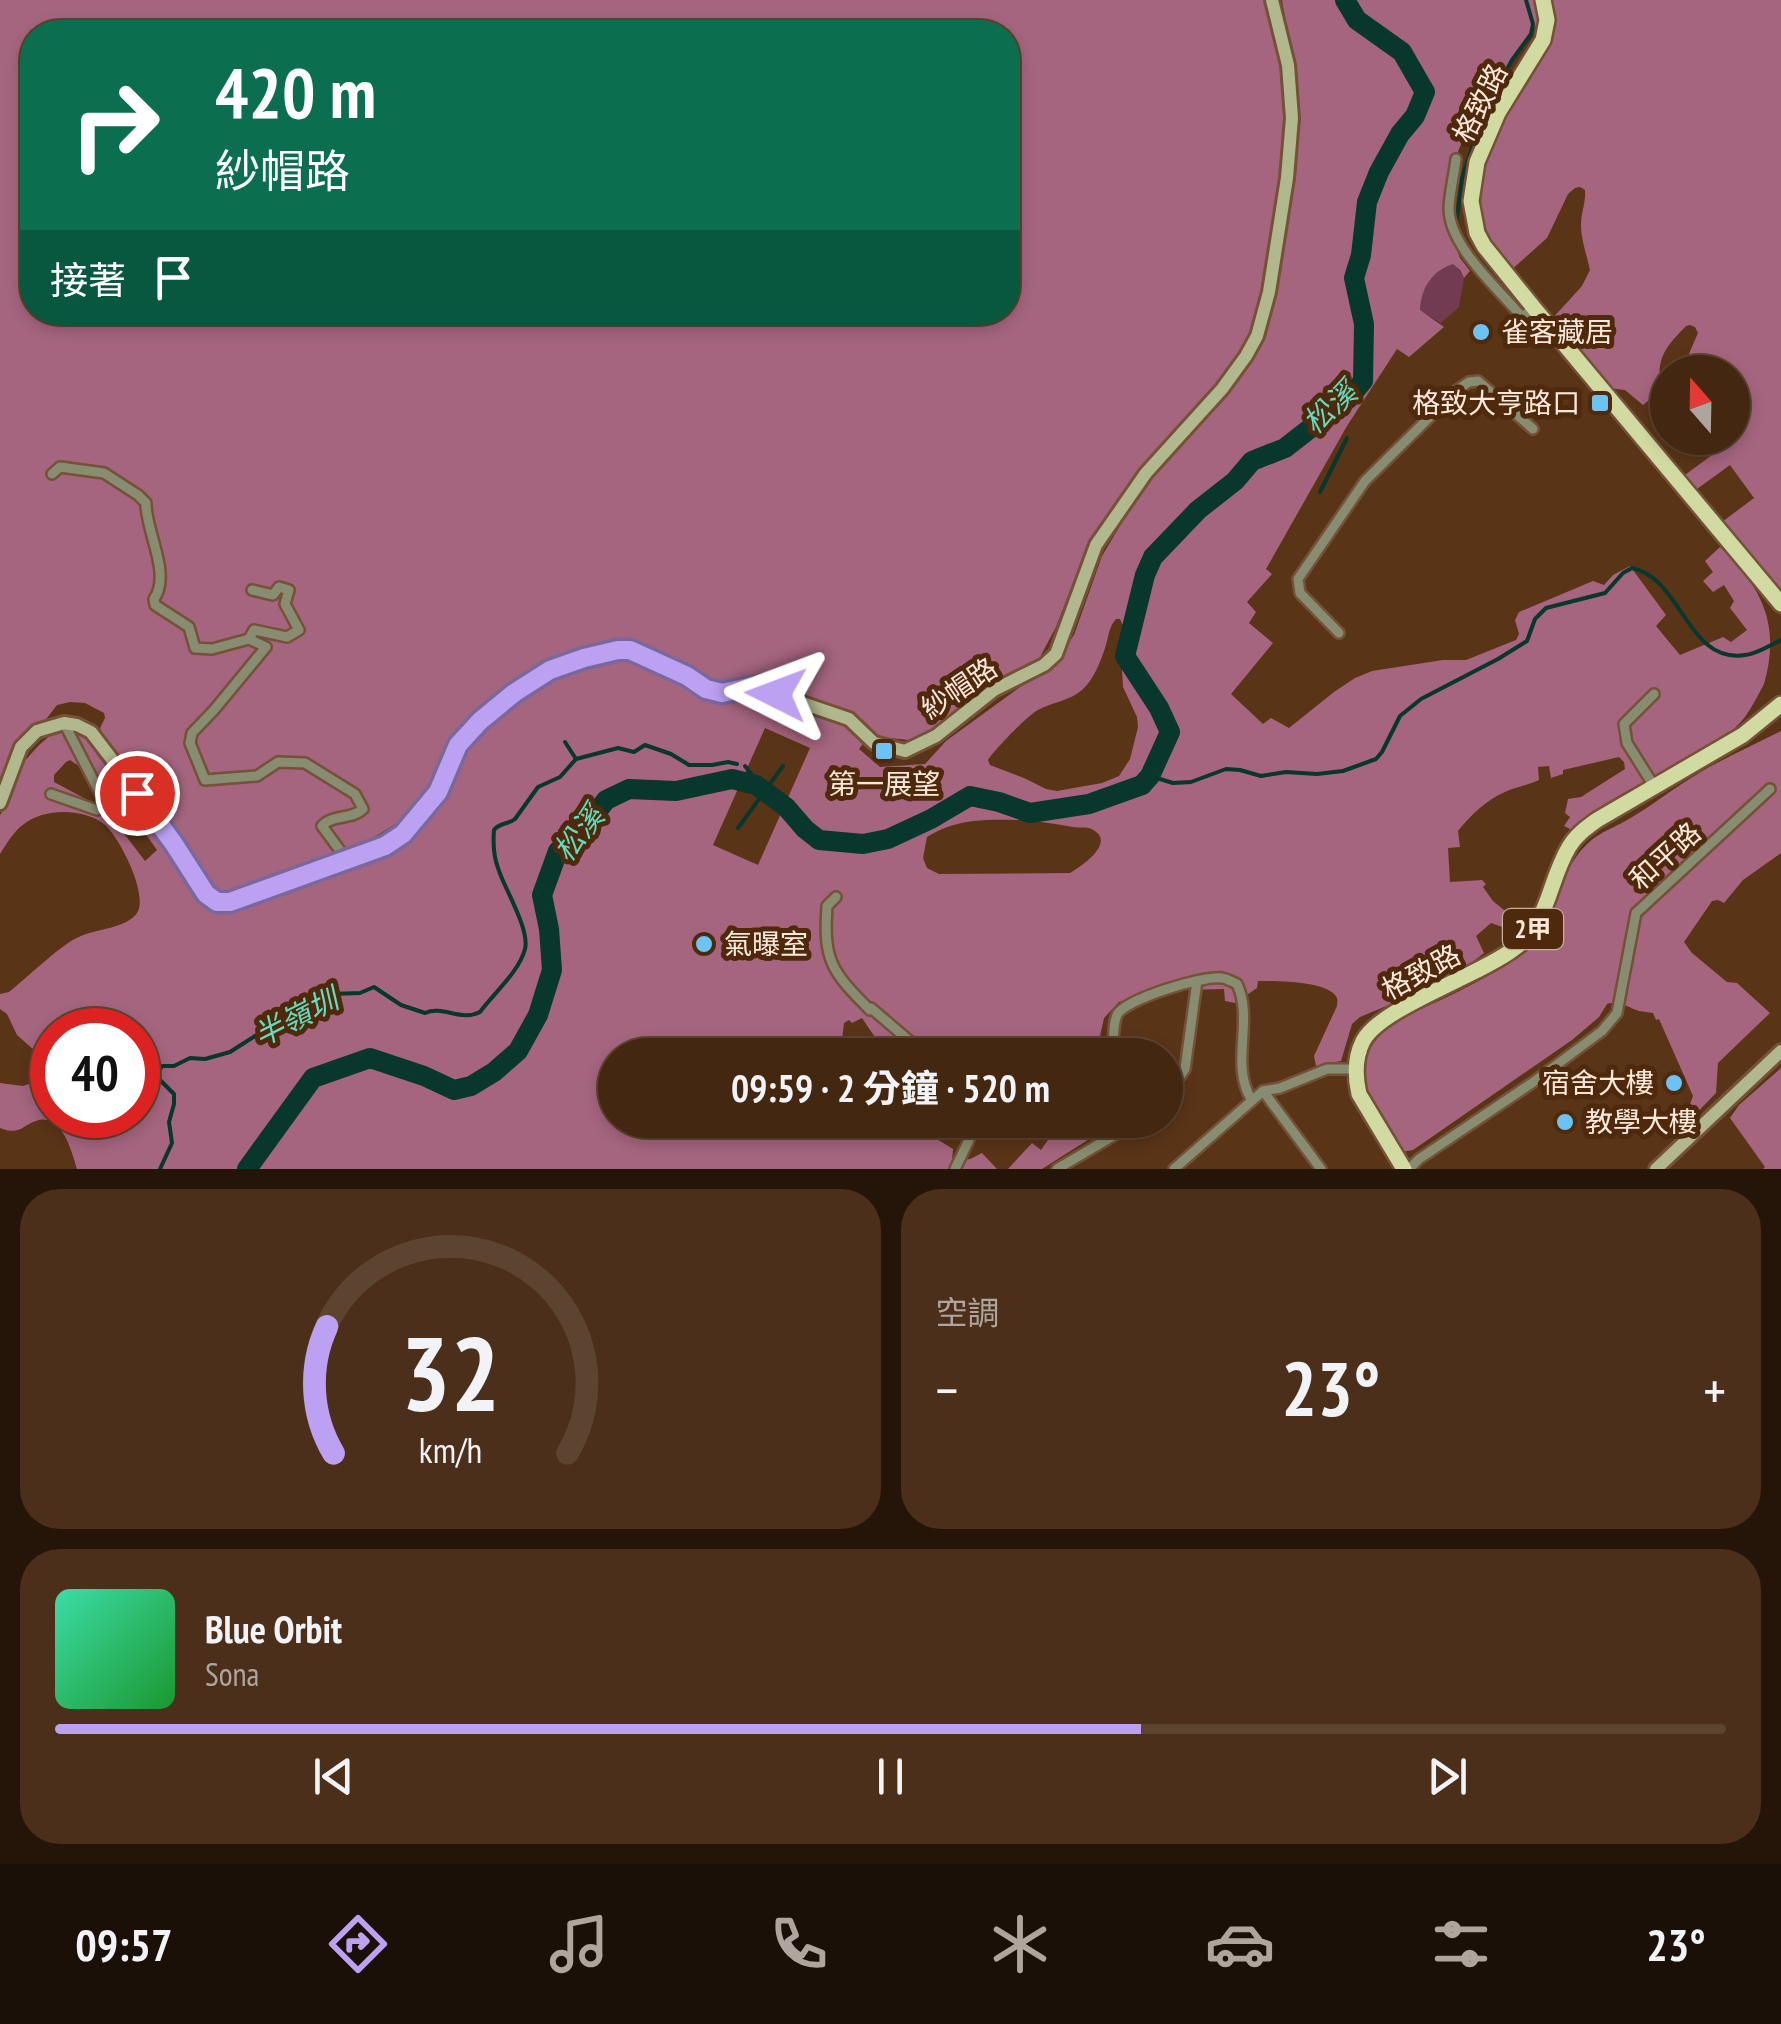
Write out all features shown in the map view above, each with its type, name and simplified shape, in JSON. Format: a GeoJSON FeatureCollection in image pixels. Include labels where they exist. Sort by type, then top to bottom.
{"type":"FeatureCollection","features":[{"type":"Feature","properties":{"kind":"main road","name":"格致路"},"geometry":{"type":"LineString","coordinates":[[1544,0],[1548,20],[1542,40],[1498,113],[1477,162],[1470,201],[1478,233],[1504,283],[1534,308],[1781,604]]}},
{"type":"Feature","properties":{"kind":"main road","name":"格致路"},"geometry":{"type":"LineString","coordinates":[[1356,1069],[1362,1041],[1370,1030],[1414,1002],[1500,958],[1527,937],[1548,903],[1561,865],[1578,834],[1743,735],[1781,704]]}},
{"type":"Feature","properties":{"kind":"main road"},"geometry":{"type":"LineString","coordinates":[[1356,1069],[1359,1094],[1406,1169]]}},
{"type":"Feature","properties":{"kind":"street","name":"紗帽路"},"geometry":{"type":"LineString","coordinates":[[64,723],[90,732],[158,821],[196,882],[217,902],[230,902],[385,846],[403,834],[438,792],[458,745],[480,721],[550,670],[618,650],[630,650],[706,689],[722,693],[749,687],[764,690],[849,719],[874,743],[905,751],[936,736],[994,690],[1044,665],[1056,654],[1096,545],[1146,473],[1222,390],[1256,336],[1269,292],[1292,118],[1288,65],[1272,0]]}},
{"type":"Feature","properties":{"kind":"street"},"geometry":{"type":"LineString","coordinates":[[1456,160],[1449,209],[1454,232],[1467,254],[1504,283]]}},
{"type":"Feature","properties":{"kind":"street"},"geometry":{"type":"LineString","coordinates":[[1339,633],[1300,592],[1298,579],[1364,482],[1469,382],[1478,381],[1534,429]]}},
{"type":"Feature","properties":{"kind":"street"},"geometry":{"type":"LineString","coordinates":[[52,474],[60,466],[104,473],[146,503],[159,568],[160,590],[155,605],[189,627],[195,648],[212,649],[249,638],[254,630],[287,638],[300,630],[285,604],[288,590],[279,587],[273,594],[252,590]]}},
{"type":"Feature","properties":{"kind":"street"},"geometry":{"type":"LineString","coordinates":[[249,638],[266,646],[192,733],[190,743],[206,780],[257,776],[278,762],[305,764],[317,770],[355,794],[363,810],[326,821],[322,826],[346,860]]}},
{"type":"Feature","properties":{"kind":"street"},"geometry":{"type":"LineString","coordinates":[[1654,694],[1624,724],[1627,742],[1654,786]]}},
{"type":"Feature","properties":{"kind":"street"},"geometry":{"type":"LineString","coordinates":[[0,803],[21,747],[37,731],[64,723],[104,808],[97,810],[51,794]]}},
{"type":"Feature","properties":{"kind":"street","name":"和平路"},"geometry":{"type":"LineString","coordinates":[[1406,1169],[1602,1031],[1618,1012],[1636,913],[1770,789]]}},
{"type":"Feature","properties":{"kind":"street"},"geometry":{"type":"LineString","coordinates":[[836,897],[827,906],[826,927],[827,951],[835,972],[870,1010],[906,1038]]}},
{"type":"Feature","properties":{"kind":"street"},"geometry":{"type":"LineString","coordinates":[[1114,1038],[1119,1010],[1131,1003],[1197,981],[1224,978],[1238,984],[1243,996],[1242,1076],[1251,1099]]}},
{"type":"Feature","properties":{"kind":"street"},"geometry":{"type":"LineString","coordinates":[[1183,1072],[1197,981]]}},
{"type":"Feature","properties":{"kind":"street"},"geometry":{"type":"LineString","coordinates":[[1656,1169],[1781,1051]]}},
{"type":"Feature","properties":{"kind":"street"},"geometry":{"type":"LineString","coordinates":[[1174,1169],[1263,1091],[1327,1069],[1356,1069]]}},
{"type":"Feature","properties":{"kind":"street"},"geometry":{"type":"LineString","coordinates":[[1263,1091],[1321,1169]]}},
{"type":"Feature","properties":{"kind":"street"},"geometry":{"type":"LineString","coordinates":[[955,1169],[969,1138]]}},
{"type":"Feature","properties":{"kind":"street"},"geometry":{"type":"LineString","coordinates":[[1057,1169],[1110,1138]]}},
{"type":"Feature","properties":{"kind":"shaded area"},"geometry":{"type":"Polygon","coordinates":[[[0,0],[1267,0],[1281,68],[1284,114],[1274,237],[1250,335],[1227,376],[1196,406],[1105,518],[1085,552],[1039,659],[989,684],[925,735],[909,740],[880,737],[850,717],[753,681],[735,681],[718,687],[628,641],[568,653],[541,661],[481,712],[457,741],[434,787],[405,818],[376,836],[253,889],[229,892],[216,890],[201,878],[110,750],[100,728],[104,713],[85,703],[57,705],[17,744],[0,789],[0,0]]]}},
{"type":"Feature","properties":{"kind":"shaded area"},"geometry":{"type":"Polygon","coordinates":[[[1282,0],[1540,0],[1542,16],[1465,134],[1450,172],[1444,217],[1460,258],[1470,271],[1464,278],[1453,264],[1429,281],[1420,310],[1444,327],[1409,357],[1397,349],[1347,426],[1266,569],[1272,574],[1247,602],[1256,612],[1249,623],[1273,643],[1231,694],[1263,724],[1271,718],[1289,728],[1334,692],[1372,671],[1466,660],[1516,640],[1519,634],[1515,620],[1519,612],[1593,581],[1604,585],[1630,566],[1666,615],[1656,626],[1680,655],[1723,637],[1731,642],[1747,630],[1730,608],[1734,601],[1724,585],[1713,592],[1703,581],[1713,572],[1705,561],[1720,547],[1757,592],[1769,625],[1769,663],[1755,701],[1738,725],[1696,757],[1615,798],[1572,830],[1564,826],[1570,817],[1565,813],[1568,799],[1581,797],[1625,769],[1619,757],[1563,770],[1563,774],[1551,778],[1549,766],[1538,767],[1539,780],[1491,799],[1463,825],[1458,831],[1460,847],[1448,848],[1450,882],[1482,880],[1493,901],[1516,920],[1511,930],[1491,923],[1476,936],[1484,953],[1465,968],[1360,1017],[1352,1024],[1341,1061],[1316,1066],[1314,1056],[1337,998],[1313,985],[1266,981],[1258,981],[1257,988],[1235,1003],[1225,1001],[1224,989],[1187,990],[1170,986],[1119,1002],[1104,1018],[1100,1038],[876,1038],[862,1018],[844,1023],[842,1038],[598,1038],[598,1138],[935,1138],[953,1149],[952,1162],[982,1153],[997,1169],[77,1169],[65,1138],[160,1138],[160,1008],[30,1008],[30,1047],[0,1009],[0,994],[9,992],[73,940],[126,922],[137,913],[140,904],[131,866],[117,840],[104,824],[85,815],[64,812],[32,819],[17,830],[0,854],[0,815],[23,763],[58,729],[89,731],[97,755],[145,812],[180,862],[195,894],[213,907],[229,909],[386,854],[412,836],[477,729],[518,697],[577,665],[625,657],[669,672],[716,701],[757,694],[848,723],[865,741],[859,749],[880,767],[925,764],[946,741],[1020,687],[1048,672],[1074,635],[1102,556],[1124,519],[1174,447],[1260,337],[1273,307],[1297,166],[1297,89],[1282,0]],[[1116,619],[1099,665],[1086,686],[1072,697],[1033,713],[991,755],[990,765],[1057,791],[1119,776],[1130,759],[1138,727],[1123,687],[1121,654],[1125,630],[1120,619],[1116,619]],[[765,728],[713,845],[758,865],[810,748],[765,728]],[[70,760],[54,775],[54,782],[106,810],[145,861],[157,850],[127,808],[123,796],[70,760]],[[1026,820],[975,821],[939,831],[927,837],[923,858],[927,868],[939,874],[1070,873],[1100,846],[1098,833],[1089,828],[1026,820]]]}},
{"type":"Feature","properties":{"kind":"shaded area"},"geometry":{"type":"Polygon","coordinates":[[[1550,0],[1781,0],[1781,591],[1722,522],[1754,498],[1730,465],[1697,489],[1685,475],[1712,455],[1750,455],[1750,355],[1688,355],[1698,333],[1695,327],[1686,326],[1664,355],[1650,355],[1650,399],[1643,405],[1625,390],[1608,388],[1551,320],[1582,286],[1590,270],[1581,231],[1585,190],[1575,188],[1568,194],[1547,238],[1509,272],[1482,234],[1476,200],[1484,160],[1509,104],[1549,45],[1550,0]]]}},
{"type":"Feature","properties":{"kind":"shaded area"},"geometry":{"type":"Polygon","coordinates":[[[1454,263],[1464,278],[1459,307],[1441,323],[1419,310],[1420,302],[1434,276],[1454,263]]]}},
{"type":"Feature","properties":{"kind":"shaded area"},"geometry":{"type":"Polygon","coordinates":[[[1781,731],[1781,853],[1743,880],[1724,903],[1712,901],[1684,942],[1727,982],[1737,983],[1770,1013],[1718,1063],[1716,1093],[1681,1129],[1693,1096],[1659,1019],[1653,1013],[1612,1003],[1572,1040],[1413,1150],[1402,1152],[1379,1119],[1365,1083],[1367,1056],[1380,1035],[1400,1020],[1477,982],[1531,948],[1546,928],[1568,871],[1593,839],[1699,773],[1781,731]]]}},
{"type":"Feature","properties":{"kind":"shaded area"},"geometry":{"type":"Polygon","coordinates":[[[1781,1068],[1781,1169],[1763,1169],[1730,1118],[1781,1068]]]}},
{"type":"Feature","properties":{"kind":"shaded area"},"geometry":{"type":"Polygon","coordinates":[[[0,1083],[30,1084],[30,1124],[17,1130],[0,1128],[0,1083]]]}},
{"type":"Feature","properties":{"kind":"shaded area"},"geometry":{"type":"Polygon","coordinates":[[[1049,1138],[1091,1138],[1042,1169],[1008,1169],[1032,1143],[1041,1150],[1049,1138]]]}},
{"type":"Feature","properties":{"kind":"waterway","name":"松溪"},"geometry":{"type":"LineString","coordinates":[[247,1169],[313,1078],[370,1058],[454,1090],[471,1086],[494,1072],[518,1051],[538,1015],[552,970],[542,895],[558,851],[585,828],[606,800],[629,789],[676,791],[732,779],[756,785],[786,807],[819,840],[863,844],[888,839],[970,796],[1030,813],[1089,804],[1142,785],[1170,732],[1125,656],[1153,557],[1252,461],[1285,448],[1349,398],[1363,381],[1364,324],[1354,278],[1361,255],[1367,202],[1379,172],[1415,116],[1425,92],[1402,52],[1357,20],[1345,0]]}},
{"type":"Feature","properties":{"kind":"waterway"},"geometry":{"type":"LineString","coordinates":[[1456,225],[1462,178],[1484,112],[1531,34],[1533,24],[1526,0]]}},
{"type":"Feature","properties":{"kind":"waterway"},"geometry":{"type":"LineString","coordinates":[[1320,492],[1347,438]]}},
{"type":"Feature","properties":{"kind":"waterway","name":"松溪"},"geometry":{"type":"LineString","coordinates":[[1150,776],[1173,783],[1191,782],[1226,769],[1261,776],[1286,772],[1317,774],[1343,771],[1376,759],[1400,716],[1421,699],[1527,641],[1535,619],[1546,608],[1605,593],[1632,568],[1663,587],[1710,647],[1726,654],[1750,654],[1781,640]]}},
{"type":"Feature","properties":{"kind":"waterway"},"geometry":{"type":"LineString","coordinates":[[565,742],[576,759]]}},
{"type":"Feature","properties":{"kind":"waterway","name":"半嶺圳"},"geometry":{"type":"LineString","coordinates":[[160,1169],[172,1143],[169,1122],[174,1104],[174,1094],[160,1080],[162,1066],[230,1052],[308,1002],[331,994],[360,993],[374,987],[401,1005],[425,1013],[480,1012],[512,974],[526,941],[497,864],[494,830],[515,819],[538,787],[560,777],[576,759],[618,748],[634,752],[645,745],[689,765],[737,764]]}},
{"type":"Feature","properties":{"kind":"waterway","name":"半嶺圳"},"geometry":{"type":"LineString","coordinates":[[745,766],[756,785]]}},
{"type":"Feature","properties":{"kind":"waterway"},"geometry":{"type":"LineString","coordinates":[[738,828],[783,766]]}},
{"type":"Feature","properties":{"kind":"place","name":"雀客藏居"},"geometry":{"type":"Point","coordinates":[1481,332]}},
{"type":"Feature","properties":{"kind":"place","name":"格致大亨路口"},"geometry":{"type":"Point","coordinates":[1600,403]}},
{"type":"Feature","properties":{"kind":"place","name":"第一展望"},"geometry":{"type":"Point","coordinates":[884,751]}},
{"type":"Feature","properties":{"kind":"place","name":"氣曝室"},"geometry":{"type":"Point","coordinates":[704,944]}},
{"type":"Feature","properties":{"kind":"place","name":"宿舍大樓"},"geometry":{"type":"Point","coordinates":[1674,1083]}},
{"type":"Feature","properties":{"kind":"place","name":"教學大樓"},"geometry":{"type":"Point","coordinates":[1565,1122]}},
{"type":"Feature","properties":{"kind":"route"},"geometry":{"type":"LineString","coordinates":[[137,793],[206,894],[217,902],[230,902],[385,846],[403,834],[438,792],[458,745],[514,693],[550,670],[584,658],[630,650],[706,689],[722,693],[749,687],[776,694]]}}]}
